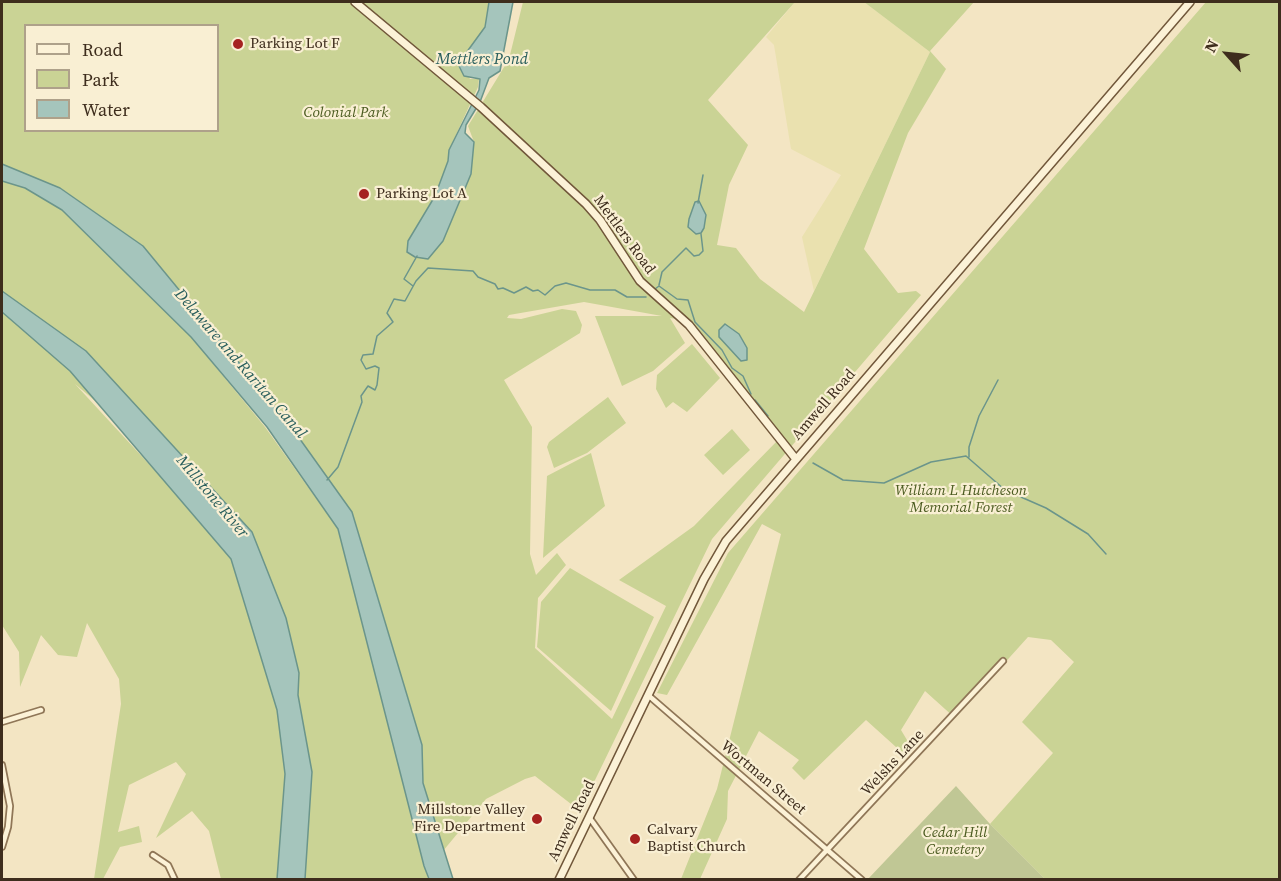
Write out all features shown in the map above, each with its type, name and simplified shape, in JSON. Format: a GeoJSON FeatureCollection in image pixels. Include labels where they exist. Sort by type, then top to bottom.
{"type":"FeatureCollection","features":[{"type":"Feature","properties":{"kind":"main road","name":"Mettlers Road"},"geometry":{"type":"LineString","coordinates":[[355,2],[481,107],[596,214],[640,281],[689,325],[795,458]]}},
{"type":"Feature","properties":{"kind":"main road","name":"Amwell Road"},"geometry":{"type":"LineString","coordinates":[[559,879],[718,553],[795,458],[934,302],[1190,2]]}},
{"type":"Feature","properties":{"kind":"street","name":"Welshs Lane"},"geometry":{"type":"LineString","coordinates":[[799,879],[1003,661]]}},
{"type":"Feature","properties":{"kind":"street","name":"Wortman Street"},"geometry":{"type":"LineString","coordinates":[[648,695],[862,879]]}},
{"type":"Feature","properties":{"kind":"street"},"geometry":{"type":"LineString","coordinates":[[2,722],[41,710]]}},
{"type":"Feature","properties":{"kind":"street"},"geometry":{"type":"LineString","coordinates":[[2,765],[10,806],[8,827],[2,847]]}},
{"type":"Feature","properties":{"kind":"street"},"geometry":{"type":"LineString","coordinates":[[589,818],[634,879]]}},
{"type":"Feature","properties":{"kind":"street"},"geometry":{"type":"LineString","coordinates":[[153,855],[168,866],[175,879]]}},
{"type":"Feature","properties":{"kind":"shaded area"},"geometry":{"type":"Polygon","coordinates":[[[795,2],[864,2],[930,52],[814,291],[802,237],[841,175],[791,149],[774,45],[766,37],[795,2]]]}},
{"type":"Feature","properties":{"kind":"green space","name":"Colonial Park"},"geometry":{"type":"Polygon","coordinates":[[[2,2],[489,2],[485,27],[478,41],[459,60],[470,79],[479,79],[478,87],[449,150],[448,161],[435,196],[408,241],[443,241],[471,174],[474,142],[468,126],[509,59],[523,2],[795,2],[708,100],[748,145],[729,185],[717,245],[736,248],[760,279],[804,312],[930,52],[864,2],[974,2],[930,51],[946,69],[908,133],[864,249],[898,293],[916,291],[921,295],[712,539],[580,811],[535,776],[486,799],[443,851],[423,783],[422,745],[352,512],[287,421],[143,246],[60,188],[2,164],[2,2]],[[584,302],[509,315],[507,318],[521,319],[562,309],[576,311],[582,325],[580,333],[504,380],[532,427],[530,554],[536,575],[557,553],[566,565],[538,598],[535,648],[612,719],[666,606],[619,580],[694,526],[778,440],[684,320],[670,318],[685,343],[653,371],[622,386],[595,316],[662,316],[584,302]]]}},
{"type":"Feature","properties":{"kind":"green space","name":"William L Hutcheson Memorial Forest"},"geometry":{"type":"Polygon","coordinates":[[[1206,2],[1279,2],[1279,879],[1045,879],[990,824],[1053,753],[1022,722],[1074,662],[1051,640],[1028,637],[955,718],[925,691],[901,730],[910,745],[906,756],[866,720],[804,780],[792,768],[799,760],[759,731],[728,791],[727,819],[700,879],[681,879],[717,789],[781,534],[762,524],[667,695],[657,693],[728,553],[1206,2]]]}},
{"type":"Feature","properties":{"kind":"green space"},"geometry":{"type":"Polygon","coordinates":[[[2,181],[25,188],[62,210],[191,337],[265,427],[338,529],[428,879],[221,879],[209,831],[192,811],[156,838],[186,774],[176,762],[129,785],[118,832],[139,826],[142,842],[120,847],[103,879],[94,879],[121,704],[119,679],[87,623],[77,657],[58,655],[41,635],[20,687],[19,652],[2,625],[2,181]],[[75,384],[159,475],[231,559],[273,695],[252,532],[75,384]]]}},
{"type":"Feature","properties":{"kind":"green space"},"geometry":{"type":"Polygon","coordinates":[[[692,344],[720,378],[687,412],[673,402],[666,408],[656,389],[657,375],[692,344]]]}},
{"type":"Feature","properties":{"kind":"green space"},"geometry":{"type":"Polygon","coordinates":[[[608,397],[626,423],[587,453],[554,468],[547,447],[549,442],[608,397]]]}},
{"type":"Feature","properties":{"kind":"green space"},"geometry":{"type":"Polygon","coordinates":[[[732,429],[750,450],[723,475],[704,455],[732,429]]]}},
{"type":"Feature","properties":{"kind":"green space"},"geometry":{"type":"Polygon","coordinates":[[[591,453],[605,506],[543,558],[547,476],[591,453]]]}},
{"type":"Feature","properties":{"kind":"green space"},"geometry":{"type":"Polygon","coordinates":[[[570,568],[654,617],[611,711],[537,647],[541,602],[570,568]]]}},
{"type":"Feature","properties":{"kind":"green space","name":"Cedar Hill Cemetery"},"geometry":{"type":"Polygon","coordinates":[[[956,786],[990,824],[1045,879],[868,879],[956,786]]]}},
{"type":"Feature","properties":{"kind":"water","name":"Mettlers Pond"},"geometry":{"type":"Polygon","coordinates":[[[489,2],[513,2],[500,71],[489,78],[480,102],[466,125],[465,133],[474,142],[471,174],[443,241],[428,259],[415,257],[407,252],[408,241],[435,196],[448,161],[449,150],[479,90],[480,79],[464,76],[458,64],[485,27],[489,2]]]}},
{"type":"Feature","properties":{"kind":"water","name":"Delaware and Raritan Canal"},"geometry":{"type":"Polygon","coordinates":[[[2,164],[60,188],[143,246],[287,421],[352,512],[422,745],[423,783],[453,879],[429,879],[424,866],[338,529],[267,427],[191,337],[62,210],[25,188],[2,181],[2,164]]]}},
{"type":"Feature","properties":{"kind":"water"},"geometry":{"type":"Polygon","coordinates":[[[699,201],[706,215],[704,228],[701,233],[696,234],[688,227],[695,202],[699,201]]]}},
{"type":"Feature","properties":{"kind":"water","name":"Millstone River"},"geometry":{"type":"Polygon","coordinates":[[[2,291],[86,351],[252,532],[286,618],[299,673],[298,695],[312,772],[305,879],[277,879],[285,774],[277,710],[231,559],[70,371],[2,312],[2,291]]]}},
{"type":"Feature","properties":{"kind":"water"},"geometry":{"type":"Polygon","coordinates":[[[725,324],[739,334],[747,348],[747,360],[741,361],[719,337],[719,330],[725,324]]]}},
{"type":"Feature","properties":{"kind":"waterway"},"geometry":{"type":"LineString","coordinates":[[698,203],[703,175]]}},
{"type":"Feature","properties":{"kind":"waterway"},"geometry":{"type":"LineString","coordinates":[[659,285],[662,272],[686,248],[694,256],[703,251],[701,234]]}},
{"type":"Feature","properties":{"kind":"waterway"},"geometry":{"type":"LineString","coordinates":[[413,286],[404,279],[417,256]]}},
{"type":"Feature","properties":{"kind":"waterway"},"geometry":{"type":"LineString","coordinates":[[327,480],[338,467],[362,402],[361,396],[368,386],[375,390],[377,385],[379,368],[375,366],[366,369],[361,360],[363,355],[373,354],[377,336],[393,322],[387,313],[394,299],[405,301],[416,281],[428,268],[473,271],[478,277],[495,284],[498,289],[503,288],[514,293],[526,287],[533,291],[538,290],[545,295],[555,286],[566,283],[590,290],[615,290],[627,297],[646,297]]}},
{"type":"Feature","properties":{"kind":"waterway"},"geometry":{"type":"LineString","coordinates":[[655,289],[659,286],[677,299],[688,300],[695,322],[722,350],[732,368],[743,376],[751,394]]}},
{"type":"Feature","properties":{"kind":"waterway"},"geometry":{"type":"LineString","coordinates":[[969,457],[969,447],[979,416],[998,380]]}},
{"type":"Feature","properties":{"kind":"waterway"},"geometry":{"type":"LineString","coordinates":[[755,400],[768,416]]}},
{"type":"Feature","properties":{"kind":"waterway"},"geometry":{"type":"LineString","coordinates":[[813,463],[843,480],[884,483],[931,462],[966,456],[1005,490],[1046,508],[1088,534],[1106,554]]}},
{"type":"Feature","properties":{"kind":"place","name":"Parking Lot F"},"geometry":{"type":"Point","coordinates":[238,44]}},
{"type":"Feature","properties":{"kind":"place","name":"Parking Lot A"},"geometry":{"type":"Point","coordinates":[364,194]}},
{"type":"Feature","properties":{"kind":"place","name":"Millstone Valley Fire Department"},"geometry":{"type":"Point","coordinates":[537,819]}},
{"type":"Feature","properties":{"kind":"place","name":"Calvary Baptist Church"},"geometry":{"type":"Point","coordinates":[635,839]}}]}
